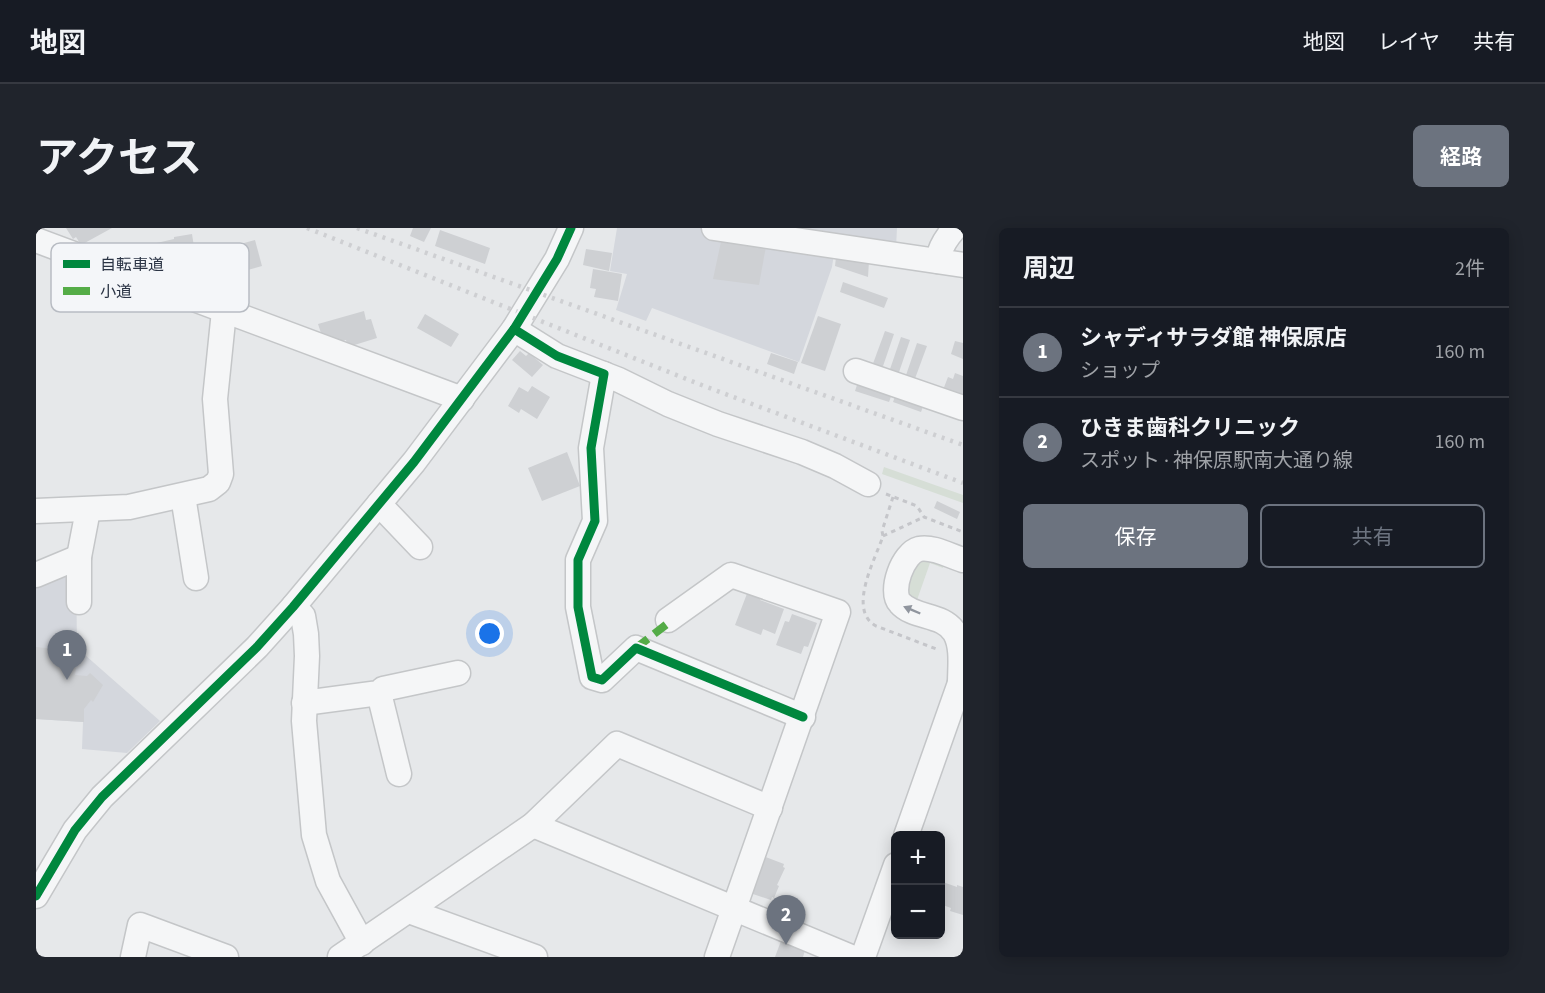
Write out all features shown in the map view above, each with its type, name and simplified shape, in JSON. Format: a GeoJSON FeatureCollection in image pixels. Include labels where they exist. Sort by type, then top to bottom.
{"type":"FeatureCollection","features":[{"type":"Feature","properties":{"kind":"street"},"geometry":{"type":"LineString","coordinates":[[36,896],[75,830],[102,797],[212,692],[293,607],[380,504],[514,329],[553,266],[571,228]]}},
{"type":"Feature","properties":{"kind":"street"},"geometry":{"type":"LineString","coordinates":[[714,228],[963,265]]}},
{"type":"Feature","properties":{"kind":"street"},"geometry":{"type":"LineString","coordinates":[[938,261],[938,252],[955,228]]}},
{"type":"Feature","properties":{"kind":"street"},"geometry":{"type":"LineString","coordinates":[[36,240],[51,246]]}},
{"type":"Feature","properties":{"kind":"street"},"geometry":{"type":"LineString","coordinates":[[36,511],[129,507],[209,489],[218,482],[221,474],[215,399],[224,312]]}},
{"type":"Feature","properties":{"kind":"street"},"geometry":{"type":"LineString","coordinates":[[227,312],[462,399]]}},
{"type":"Feature","properties":{"kind":"street"},"geometry":{"type":"LineString","coordinates":[[514,329],[557,356],[718,424],[802,452],[868,484]]}},
{"type":"Feature","properties":{"kind":"street"},"geometry":{"type":"LineString","coordinates":[[856,371],[963,408]]}},
{"type":"Feature","properties":{"kind":"street"},"geometry":{"type":"LineString","coordinates":[[604,374],[591,448],[595,521],[578,560],[578,606],[592,677],[602,680],[636,648],[803,717]]}},
{"type":"Feature","properties":{"kind":"street"},"geometry":{"type":"LineString","coordinates":[[183,496],[196,578]]}},
{"type":"Feature","properties":{"kind":"street"},"geometry":{"type":"LineString","coordinates":[[380,504],[420,547]]}},
{"type":"Feature","properties":{"kind":"street"},"geometry":{"type":"LineString","coordinates":[[79,602],[80,557],[88,510]]}},
{"type":"Feature","properties":{"kind":"street"},"geometry":{"type":"LineString","coordinates":[[908,831],[961,681],[959,642],[956,629],[903,606],[896,597],[895,590],[906,557],[918,549],[933,550],[963,560]]}},
{"type":"Feature","properties":{"kind":"street"},"geometry":{"type":"LineString","coordinates":[[36,575],[80,557]]}},
{"type":"Feature","properties":{"kind":"street"},"geometry":{"type":"LineString","coordinates":[[668,620],[731,575],[838,612],[717,957]]}},
{"type":"Feature","properties":{"kind":"street"},"geometry":{"type":"LineString","coordinates":[[293,607],[303,616],[306,634],[307,675],[304,703],[314,836],[328,881],[362,943]]}},
{"type":"Feature","properties":{"kind":"street"},"geometry":{"type":"LineString","coordinates":[[304,703],[379,693],[383,689],[458,673]]}},
{"type":"Feature","properties":{"kind":"street"},"geometry":{"type":"LineString","coordinates":[[379,693],[399,774]]}},
{"type":"Feature","properties":{"kind":"street"},"geometry":{"type":"LineString","coordinates":[[340,957],[533,825],[617,744],[770,808]]}},
{"type":"Feature","properties":{"kind":"street"},"geometry":{"type":"LineString","coordinates":[[533,825],[851,957]]}},
{"type":"Feature","properties":{"kind":"street"},"geometry":{"type":"LineString","coordinates":[[863,957],[891,879]]}},
{"type":"Feature","properties":{"kind":"street"},"geometry":{"type":"LineString","coordinates":[[409,911],[535,957]]}},
{"type":"Feature","properties":{"kind":"street"},"geometry":{"type":"LineString","coordinates":[[133,957],[140,925],[226,957]]}},
{"type":"Feature","properties":{"kind":"path"},"geometry":{"type":"LineString","coordinates":[[933,646],[876,626],[864,614],[862,602],[864,592],[884,536],[882,531],[891,496],[917,506],[924,517],[963,532]]}},
{"type":"Feature","properties":{"kind":"path"},"geometry":{"type":"LineString","coordinates":[[884,536],[924,517]]}},
{"type":"Feature","properties":{"kind":"shaded area"},"geometry":{"type":"Polygon","coordinates":[[[617,228],[897,228],[896,248],[836,240],[832,267],[799,362],[652,308],[646,321],[616,310],[627,274],[610,271],[617,228]]]}},
{"type":"Feature","properties":{"kind":"shaded area"},"geometry":{"type":"Polygon","coordinates":[[[884,467],[963,495],[963,503],[882,474],[884,467]]]}},
{"type":"Feature","properties":{"kind":"shaded area"},"geometry":{"type":"Polygon","coordinates":[[[921,559],[945,563],[943,568],[930,563],[917,600],[932,605],[931,608],[910,598],[905,583],[921,559]]]}},
{"type":"Feature","properties":{"kind":"shaded area"},"geometry":{"type":"Polygon","coordinates":[[[76,563],[77,648],[160,721],[127,753],[82,749],[83,722],[36,719],[36,578],[76,563]]]}},
{"type":"Feature","properties":{"kind":"building"},"geometry":{"type":"Polygon","coordinates":[[[66,228],[112,228],[85,243],[80,243],[76,237],[73,239],[66,228]]]}},
{"type":"Feature","properties":{"kind":"building"},"geometry":{"type":"Polygon","coordinates":[[[413,228],[431,228],[424,242],[410,236],[413,228]]]}},
{"type":"Feature","properties":{"kind":"building"},"geometry":{"type":"Polygon","coordinates":[[[440,230],[490,248],[485,264],[435,246],[440,230]]]}},
{"type":"Feature","properties":{"kind":"building"},"geometry":{"type":"Polygon","coordinates":[[[192,234],[193,243],[157,243],[174,239],[174,237],[192,234]]]}},
{"type":"Feature","properties":{"kind":"building"},"geometry":{"type":"Polygon","coordinates":[[[722,237],[766,246],[759,285],[713,279],[722,237]]]}},
{"type":"Feature","properties":{"kind":"building"},"geometry":{"type":"Polygon","coordinates":[[[255,240],[262,266],[249,270],[249,243],[244,243],[255,240]]]}},
{"type":"Feature","properties":{"kind":"building"},"geometry":{"type":"Polygon","coordinates":[[[586,249],[612,253],[609,271],[583,265],[586,249]]]}},
{"type":"Feature","properties":{"kind":"building"},"geometry":{"type":"Polygon","coordinates":[[[836,257],[869,261],[868,277],[835,266],[836,257]]]}},
{"type":"Feature","properties":{"kind":"building"},"geometry":{"type":"Polygon","coordinates":[[[593,269],[622,274],[618,301],[594,297],[596,289],[590,288],[593,269]]]}},
{"type":"Feature","properties":{"kind":"building"},"geometry":{"type":"Polygon","coordinates":[[[843,282],[888,298],[884,308],[840,292],[843,282]]]}},
{"type":"Feature","properties":{"kind":"building"},"geometry":{"type":"Polygon","coordinates":[[[364,311],[366,320],[371,319],[377,338],[348,347],[346,340],[336,343],[322,336],[318,324],[364,311]]]}},
{"type":"Feature","properties":{"kind":"building"},"geometry":{"type":"Polygon","coordinates":[[[425,314],[459,334],[451,347],[417,328],[425,314]]]}},
{"type":"Feature","properties":{"kind":"building"},"geometry":{"type":"Polygon","coordinates":[[[818,316],[841,324],[825,371],[801,363],[818,316]]]}},
{"type":"Feature","properties":{"kind":"building"},"geometry":{"type":"Polygon","coordinates":[[[885,331],[894,334],[881,372],[871,369],[885,331]]]}},
{"type":"Feature","properties":{"kind":"building"},"geometry":{"type":"Polygon","coordinates":[[[901,337],[910,340],[897,378],[888,375],[901,337]]]}},
{"type":"Feature","properties":{"kind":"building"},"geometry":{"type":"Polygon","coordinates":[[[955,341],[963,343],[963,359],[951,354],[955,341]]]}},
{"type":"Feature","properties":{"kind":"building"},"geometry":{"type":"Polygon","coordinates":[[[917,343],[927,346],[913,384],[904,381],[917,343]]]}},
{"type":"Feature","properties":{"kind":"building"},"geometry":{"type":"Polygon","coordinates":[[[520,351],[526,356],[529,353],[543,365],[532,377],[512,360],[520,351]]]}},
{"type":"Feature","properties":{"kind":"building"},"geometry":{"type":"Polygon","coordinates":[[[771,353],[798,362],[794,374],[767,364],[771,353]]]}},
{"type":"Feature","properties":{"kind":"building"},"geometry":{"type":"Polygon","coordinates":[[[955,373],[963,376],[963,395],[957,393],[956,397],[943,390],[948,377],[953,379],[955,373]]]}},
{"type":"Feature","properties":{"kind":"building"},"geometry":{"type":"Polygon","coordinates":[[[859,379],[893,391],[889,402],[855,391],[859,379]]]}},
{"type":"Feature","properties":{"kind":"building"},"geometry":{"type":"Polygon","coordinates":[[[532,386],[550,397],[537,419],[521,409],[519,413],[508,406],[519,387],[528,392],[532,386]]]}},
{"type":"Feature","properties":{"kind":"building"},"geometry":{"type":"Polygon","coordinates":[[[897,391],[925,401],[921,412],[893,402],[897,391]]]}},
{"type":"Feature","properties":{"kind":"building"},"geometry":{"type":"Polygon","coordinates":[[[567,452],[580,486],[542,501],[528,468],[567,452]]]}},
{"type":"Feature","properties":{"kind":"building"},"geometry":{"type":"Polygon","coordinates":[[[937,501],[960,512],[957,519],[934,508],[937,501]]]}},
{"type":"Feature","properties":{"kind":"building"},"geometry":{"type":"Polygon","coordinates":[[[748,591],[761,596],[760,600],[784,609],[775,634],[763,629],[761,635],[735,625],[748,591]]]}},
{"type":"Feature","properties":{"kind":"building"},"geometry":{"type":"Polygon","coordinates":[[[792,614],[817,623],[808,647],[804,646],[801,654],[776,645],[785,621],[789,622],[792,614]]]}},
{"type":"Feature","properties":{"kind":"building"},"geometry":{"type":"Polygon","coordinates":[[[36,647],[56,649],[55,656],[63,656],[76,668],[75,675],[87,676],[90,673],[103,685],[93,702],[91,700],[84,709],[84,722],[36,719],[36,647]]]}},
{"type":"Feature","properties":{"kind":"building"},"geometry":{"type":"Polygon","coordinates":[[[763,856],[784,864],[785,868],[774,898],[772,897],[771,900],[750,893],[763,856]]]}},
{"type":"Feature","properties":{"kind":"building"},"geometry":{"type":"Polygon","coordinates":[[[945,883],[963,887],[963,915],[950,911],[951,908],[945,906],[945,883]]]}},
{"type":"Feature","properties":{"kind":"building"},"geometry":{"type":"Polygon","coordinates":[[[781,941],[805,950],[803,957],[775,957],[781,941]]]}},
{"type":"Feature","properties":{"kind":"railway"},"geometry":{"type":"LineString","coordinates":[[307,228],[704,386],[963,483]]}},
{"type":"Feature","properties":{"kind":"railway"},"geometry":{"type":"LineString","coordinates":[[357,228],[963,445]]}},
{"type":"Feature","properties":{"kind":"marked path"},"geometry":{"type":"LineString","coordinates":[[636,648],[667,624],[668,620]]}},
{"type":"Feature","properties":{"kind":"cycle path"},"geometry":{"type":"LineString","coordinates":[[36,896],[75,830],[102,797],[257,647],[414,462],[514,329],[557,259],[571,228]]}},
{"type":"Feature","properties":{"kind":"cycle path"},"geometry":{"type":"LineString","coordinates":[[514,329],[557,356],[604,374],[591,448],[595,521],[578,560],[578,607],[592,677],[602,680],[636,648],[803,717]]}},
{"type":"Feature","properties":{"kind":"place","name":"シャディサラダ館 神保原店"},"geometry":{"type":"Point","coordinates":[67,680]}},
{"type":"Feature","properties":{"kind":"place","name":"ひきま歯科クリニック"},"geometry":{"type":"Point","coordinates":[786,945]}}]}
